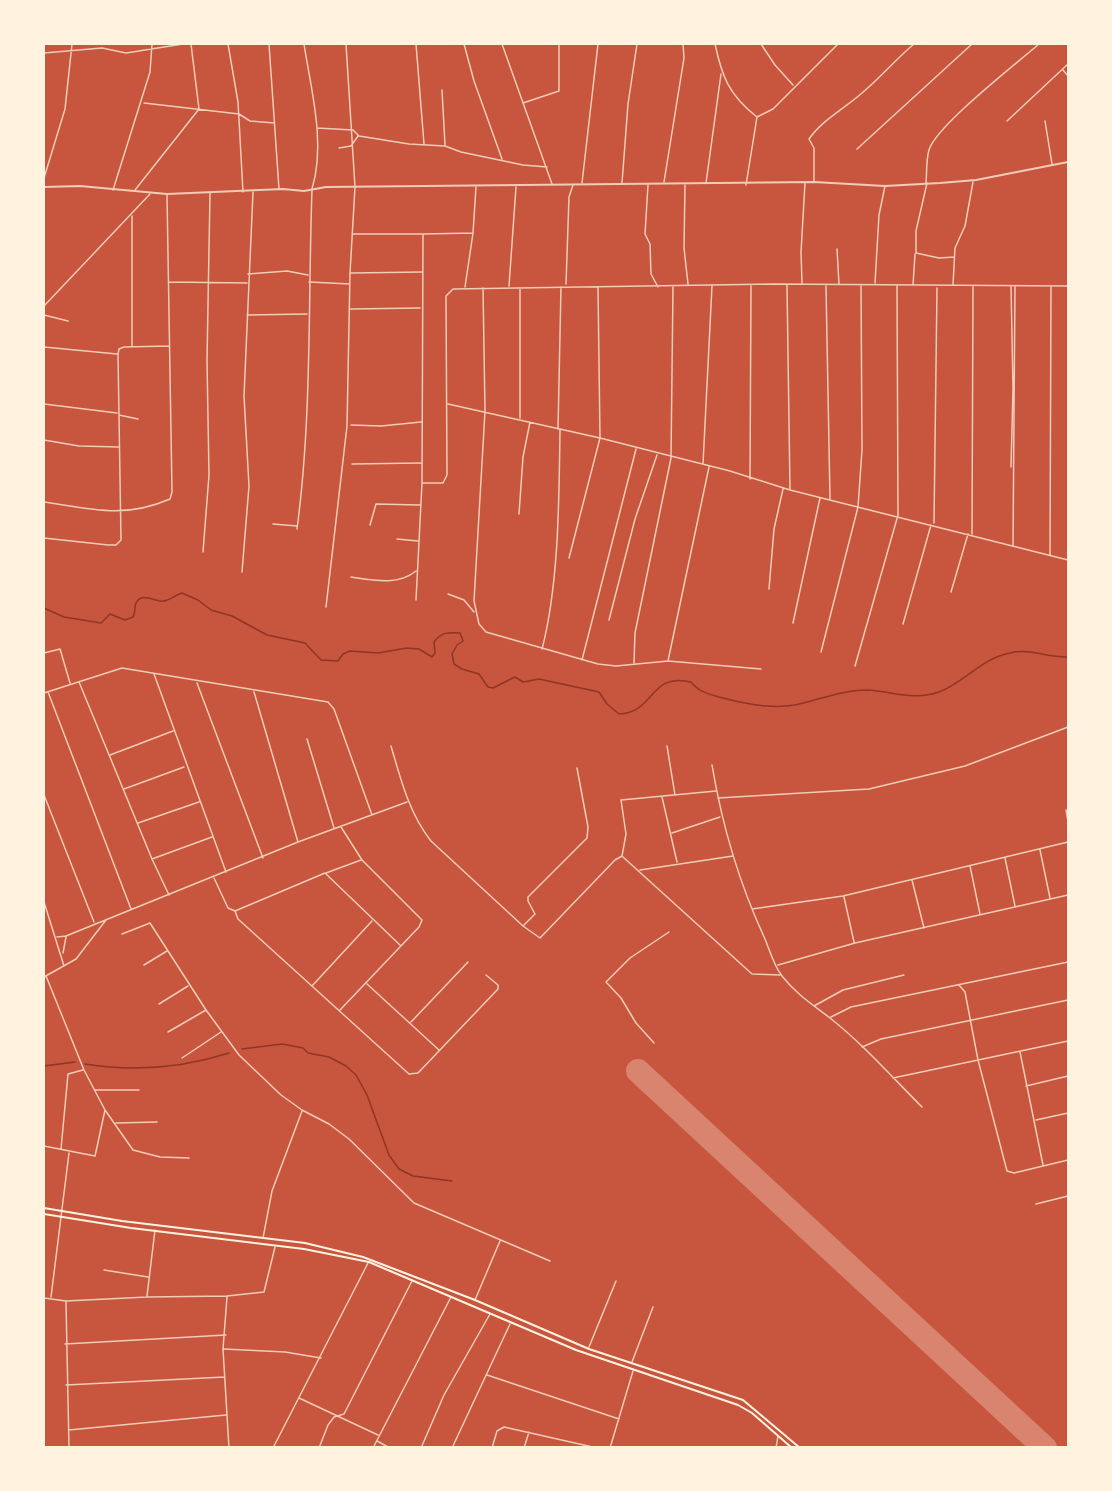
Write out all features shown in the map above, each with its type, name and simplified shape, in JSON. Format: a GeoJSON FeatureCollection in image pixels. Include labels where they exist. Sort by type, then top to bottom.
{"type":"FeatureCollection","features":[{"type":"Feature","properties":{"kind":"main road"},"geometry":{"type":"LineString","coordinates":[[44,1208],[305,1243],[348,1252],[392,1266],[589,1349],[743,1400],[800,1448]]}},
{"type":"Feature","properties":{"kind":"main road"},"geometry":{"type":"LineString","coordinates":[[44,1214],[317,1251],[369,1262],[510,1323],[634,1370],[738,1405],[792,1448]]}},
{"type":"Feature","properties":{"kind":"street"},"geometry":{"type":"LineString","coordinates":[[44,178],[65,109],[72,44]]}},
{"type":"Feature","properties":{"kind":"street"},"geometry":{"type":"LineString","coordinates":[[113,190],[142,102],[150,72],[152,44]]}},
{"type":"Feature","properties":{"kind":"street"},"geometry":{"type":"LineString","coordinates":[[44,53],[102,48],[126,53],[183,44]]}},
{"type":"Feature","properties":{"kind":"street"},"geometry":{"type":"LineString","coordinates":[[135,190],[199,109],[191,44]]}},
{"type":"Feature","properties":{"kind":"street"},"geometry":{"type":"LineString","coordinates":[[201,44],[222,44]]}},
{"type":"Feature","properties":{"kind":"street"},"geometry":{"type":"LineString","coordinates":[[228,44],[239,114],[243,192]]}},
{"type":"Feature","properties":{"kind":"street"},"geometry":{"type":"LineString","coordinates":[[269,44],[279,189]]}},
{"type":"Feature","properties":{"kind":"street"},"geometry":{"type":"LineString","coordinates":[[297,530],[308,417],[308,282],[312,189],[316,176],[316,128],[304,44]]}},
{"type":"Feature","properties":{"kind":"street"},"geometry":{"type":"LineString","coordinates":[[326,607],[347,426],[350,273],[355,187],[346,44]]}},
{"type":"Feature","properties":{"kind":"street"},"geometry":{"type":"LineString","coordinates":[[416,44],[424,145]]}},
{"type":"Feature","properties":{"kind":"street"},"geometry":{"type":"LineString","coordinates":[[464,44],[474,81],[502,159]]}},
{"type":"Feature","properties":{"kind":"street"},"geometry":{"type":"LineString","coordinates":[[502,44],[552,184]]}},
{"type":"Feature","properties":{"kind":"street"},"geometry":{"type":"LineString","coordinates":[[522,103],[559,91],[559,44]]}},
{"type":"Feature","properties":{"kind":"street"},"geometry":{"type":"LineString","coordinates":[[582,184],[598,44]]}},
{"type":"Feature","properties":{"kind":"street"},"geometry":{"type":"LineString","coordinates":[[622,184],[628,104],[637,44]]}},
{"type":"Feature","properties":{"kind":"street"},"geometry":{"type":"LineString","coordinates":[[664,183],[684,58],[683,44]]}},
{"type":"Feature","properties":{"kind":"street"},"geometry":{"type":"LineString","coordinates":[[706,184],[721,74],[715,44]]}},
{"type":"Feature","properties":{"kind":"street"},"geometry":{"type":"LineString","coordinates":[[761,44],[775,65],[794,86]]}},
{"type":"Feature","properties":{"kind":"street"},"geometry":{"type":"LineString","coordinates":[[758,117],[772,109],[838,44]]}},
{"type":"Feature","properties":{"kind":"street"},"geometry":{"type":"LineString","coordinates":[[814,182],[814,148],[809,140],[819,125],[832,118],[863,92],[914,44]]}},
{"type":"Feature","properties":{"kind":"street"},"geometry":{"type":"LineString","coordinates":[[857,149],[972,44]]}},
{"type":"Feature","properties":{"kind":"street"},"geometry":{"type":"LineString","coordinates":[[913,286],[916,231],[927,183],[929,149],[956,117],[1039,44]]}},
{"type":"Feature","properties":{"kind":"street"},"geometry":{"type":"LineString","coordinates":[[1007,121],[1068,64]]}},
{"type":"Feature","properties":{"kind":"street"},"geometry":{"type":"LineString","coordinates":[[1062,69],[1068,76]]}},
{"type":"Feature","properties":{"kind":"street"},"geometry":{"type":"LineString","coordinates":[[721,74],[746,108],[758,117]]}},
{"type":"Feature","properties":{"kind":"street"},"geometry":{"type":"LineString","coordinates":[[442,90],[445,146]]}},
{"type":"Feature","properties":{"kind":"street"},"geometry":{"type":"LineString","coordinates":[[142,102],[239,114],[250,121],[275,123]]}},
{"type":"Feature","properties":{"kind":"street"},"geometry":{"type":"LineString","coordinates":[[746,184],[758,117]]}},
{"type":"Feature","properties":{"kind":"street"},"geometry":{"type":"LineString","coordinates":[[1045,121],[1052,165]]}},
{"type":"Feature","properties":{"kind":"street"},"geometry":{"type":"LineString","coordinates":[[316,128],[352,130],[359,136],[445,146],[461,152],[523,165],[547,167]]}},
{"type":"Feature","properties":{"kind":"street"},"geometry":{"type":"LineString","coordinates":[[339,148],[353,143],[359,136]]}},
{"type":"Feature","properties":{"kind":"street"},"geometry":{"type":"LineString","coordinates":[[44,187],[80,186],[167,194],[355,187],[476,187],[552,184],[814,182],[885,186],[974,180],[1068,162]]}},
{"type":"Feature","properties":{"kind":"street"},"geometry":{"type":"LineString","coordinates":[[953,286],[956,242],[969,210],[974,180]]}},
{"type":"Feature","properties":{"kind":"street"},"geometry":{"type":"LineString","coordinates":[[802,284],[801,252],[805,183]]}},
{"type":"Feature","properties":{"kind":"street"},"geometry":{"type":"LineString","coordinates":[[566,286],[569,197],[573,184]]}},
{"type":"Feature","properties":{"kind":"street"},"geometry":{"type":"LineString","coordinates":[[648,184],[645,234],[650,244],[651,274],[658,287]]}},
{"type":"Feature","properties":{"kind":"street"},"geometry":{"type":"LineString","coordinates":[[685,184],[684,248],[688,286]]}},
{"type":"Feature","properties":{"kind":"street"},"geometry":{"type":"LineString","coordinates":[[509,287],[516,186]]}},
{"type":"Feature","properties":{"kind":"street"},"geometry":{"type":"LineString","coordinates":[[875,284],[879,215],[885,186]]}},
{"type":"Feature","properties":{"kind":"street"},"geometry":{"type":"LineString","coordinates":[[465,288],[473,233],[476,187]]}},
{"type":"Feature","properties":{"kind":"street"},"geometry":{"type":"LineString","coordinates":[[203,552],[209,475],[210,192]]}},
{"type":"Feature","properties":{"kind":"street"},"geometry":{"type":"LineString","coordinates":[[242,572],[249,486],[244,396],[253,192]]}},
{"type":"Feature","properties":{"kind":"street"},"geometry":{"type":"LineString","coordinates":[[44,306],[151,193]]}},
{"type":"Feature","properties":{"kind":"street"},"geometry":{"type":"LineString","coordinates":[[44,502],[122,512],[149,508],[170,499],[172,492],[167,194]]}},
{"type":"Feature","properties":{"kind":"street"},"geometry":{"type":"LineString","coordinates":[[132,215],[132,346]]}},
{"type":"Feature","properties":{"kind":"street"},"geometry":{"type":"LineString","coordinates":[[352,234],[473,233]]}},
{"type":"Feature","properties":{"kind":"street"},"geometry":{"type":"LineString","coordinates":[[416,600],[422,483],[423,234]]}},
{"type":"Feature","properties":{"kind":"street"},"geometry":{"type":"LineString","coordinates":[[837,249],[839,285]]}},
{"type":"Feature","properties":{"kind":"street"},"geometry":{"type":"LineString","coordinates":[[916,253],[939,258],[954,257]]}},
{"type":"Feature","properties":{"kind":"street"},"geometry":{"type":"LineString","coordinates":[[248,274],[287,271],[309,275]]}},
{"type":"Feature","properties":{"kind":"street"},"geometry":{"type":"LineString","coordinates":[[350,273],[422,272]]}},
{"type":"Feature","properties":{"kind":"street"},"geometry":{"type":"LineString","coordinates":[[169,282],[248,283]]}},
{"type":"Feature","properties":{"kind":"street"},"geometry":{"type":"LineString","coordinates":[[308,282],[351,284]]}},
{"type":"Feature","properties":{"kind":"street"},"geometry":{"type":"LineString","coordinates":[[422,483],[443,483],[447,475],[446,296],[453,289],[802,284],[897,284],[937,287],[1068,286]]}},
{"type":"Feature","properties":{"kind":"street"},"geometry":{"type":"LineString","coordinates":[[855,666],[898,515],[897,284]]}},
{"type":"Feature","properties":{"kind":"street"},"geometry":{"type":"LineString","coordinates":[[703,465],[711,347],[712,285]]}},
{"type":"Feature","properties":{"kind":"street"},"geometry":{"type":"LineString","coordinates":[[750,479],[751,285]]}},
{"type":"Feature","properties":{"kind":"street"},"geometry":{"type":"LineString","coordinates":[[787,285],[790,490]]}},
{"type":"Feature","properties":{"kind":"street"},"geometry":{"type":"LineString","coordinates":[[826,285],[830,499]]}},
{"type":"Feature","properties":{"kind":"street"},"geometry":{"type":"LineString","coordinates":[[821,652],[858,507],[862,450],[861,285]]}},
{"type":"Feature","properties":{"kind":"street"},"geometry":{"type":"LineString","coordinates":[[1011,285],[1013,364],[1011,467]]}},
{"type":"Feature","properties":{"kind":"street"},"geometry":{"type":"LineString","coordinates":[[1013,545],[1015,285]]}},
{"type":"Feature","properties":{"kind":"street"},"geometry":{"type":"LineString","coordinates":[[541,650],[550,617],[558,512],[561,286]]}},
{"type":"Feature","properties":{"kind":"street"},"geometry":{"type":"LineString","coordinates":[[634,663],[635,633],[671,458],[674,286]]}},
{"type":"Feature","properties":{"kind":"street"},"geometry":{"type":"LineString","coordinates":[[972,534],[973,286]]}},
{"type":"Feature","properties":{"kind":"street"},"geometry":{"type":"LineString","coordinates":[[1050,468],[1051,286]]}},
{"type":"Feature","properties":{"kind":"street"},"geometry":{"type":"LineString","coordinates":[[1050,556],[1051,286]]}},
{"type":"Feature","properties":{"kind":"street"},"geometry":{"type":"LineString","coordinates":[[520,287],[520,418]]}},
{"type":"Feature","properties":{"kind":"street"},"geometry":{"type":"LineString","coordinates":[[569,558],[600,438],[598,287]]}},
{"type":"Feature","properties":{"kind":"street"},"geometry":{"type":"LineString","coordinates":[[903,624],[932,524],[937,287]]}},
{"type":"Feature","properties":{"kind":"street"},"geometry":{"type":"LineString","coordinates":[[475,613],[475,574],[482,505],[485,411],[483,288]]}},
{"type":"Feature","properties":{"kind":"street"},"geometry":{"type":"LineString","coordinates":[[350,309],[421,308]]}},
{"type":"Feature","properties":{"kind":"street"},"geometry":{"type":"LineString","coordinates":[[246,315],[308,314]]}},
{"type":"Feature","properties":{"kind":"street"},"geometry":{"type":"LineString","coordinates":[[44,315],[68,321]]}},
{"type":"Feature","properties":{"kind":"street"},"geometry":{"type":"LineString","coordinates":[[44,538],[116,545],[121,540],[119,349],[132,346],[170,346]]}},
{"type":"Feature","properties":{"kind":"street"},"geometry":{"type":"LineString","coordinates":[[44,347],[118,354]]}},
{"type":"Feature","properties":{"kind":"street"},"geometry":{"type":"LineString","coordinates":[[44,404],[138,419]]}},
{"type":"Feature","properties":{"kind":"street"},"geometry":{"type":"LineString","coordinates":[[447,404],[520,418],[600,438],[671,458],[710,466],[790,490],[898,515],[1068,560]]}},
{"type":"Feature","properties":{"kind":"street"},"geometry":{"type":"LineString","coordinates":[[519,514],[523,457],[530,421]]}},
{"type":"Feature","properties":{"kind":"street"},"geometry":{"type":"LineString","coordinates":[[351,425],[381,426],[422,422]]}},
{"type":"Feature","properties":{"kind":"street"},"geometry":{"type":"LineString","coordinates":[[44,440],[79,446],[119,447]]}},
{"type":"Feature","properties":{"kind":"street"},"geometry":{"type":"LineString","coordinates":[[581,660],[636,448]]}},
{"type":"Feature","properties":{"kind":"street"},"geometry":{"type":"LineString","coordinates":[[609,620],[635,519],[658,454]]}},
{"type":"Feature","properties":{"kind":"street"},"geometry":{"type":"LineString","coordinates":[[352,464],[422,463]]}},
{"type":"Feature","properties":{"kind":"street"},"geometry":{"type":"LineString","coordinates":[[668,662],[710,466]]}},
{"type":"Feature","properties":{"kind":"street"},"geometry":{"type":"LineString","coordinates":[[769,588],[774,529],[783,488]]}},
{"type":"Feature","properties":{"kind":"street"},"geometry":{"type":"LineString","coordinates":[[793,622],[821,497]]}},
{"type":"Feature","properties":{"kind":"street"},"geometry":{"type":"LineString","coordinates":[[370,525],[376,504],[421,505]]}},
{"type":"Feature","properties":{"kind":"street"},"geometry":{"type":"LineString","coordinates":[[273,524],[298,526]]}},
{"type":"Feature","properties":{"kind":"street"},"geometry":{"type":"LineString","coordinates":[[951,591],[969,533]]}},
{"type":"Feature","properties":{"kind":"street"},"geometry":{"type":"LineString","coordinates":[[397,539],[419,542]]}},
{"type":"Feature","properties":{"kind":"street"},"geometry":{"type":"LineString","coordinates":[[351,577],[370,581],[397,580],[408,578],[417,570]]}},
{"type":"Feature","properties":{"kind":"street"},"geometry":{"type":"LineString","coordinates":[[448,594],[464,600],[486,632],[581,660],[616,666],[668,662],[761,669]]}},
{"type":"Feature","properties":{"kind":"street"},"geometry":{"type":"LineString","coordinates":[[44,652],[60,649],[70,684]]}},
{"type":"Feature","properties":{"kind":"street"},"geometry":{"type":"LineString","coordinates":[[44,693],[116,668],[254,691],[320,699],[332,705],[372,815]]}},
{"type":"Feature","properties":{"kind":"street"},"geometry":{"type":"LineString","coordinates":[[154,674],[226,872]]}},
{"type":"Feature","properties":{"kind":"street"},"geometry":{"type":"LineString","coordinates":[[79,681],[152,860],[170,895]]}},
{"type":"Feature","properties":{"kind":"street"},"geometry":{"type":"LineString","coordinates":[[197,682],[263,858]]}},
{"type":"Feature","properties":{"kind":"street"},"geometry":{"type":"LineString","coordinates":[[47,691],[131,909]]}},
{"type":"Feature","properties":{"kind":"street"},"geometry":{"type":"LineString","coordinates":[[254,691],[298,842]]}},
{"type":"Feature","properties":{"kind":"street"},"geometry":{"type":"LineString","coordinates":[[718,798],[869,789],[965,766],[1068,727]]}},
{"type":"Feature","properties":{"kind":"street"},"geometry":{"type":"LineString","coordinates":[[109,756],[174,730]]}},
{"type":"Feature","properties":{"kind":"street"},"geometry":{"type":"LineString","coordinates":[[307,738],[334,828]]}},
{"type":"Feature","properties":{"kind":"street"},"geometry":{"type":"LineString","coordinates":[[392,746],[408,802],[418,825],[431,841],[538,937],[544,936],[615,860],[622,856],[626,834],[621,800],[716,791]]}},
{"type":"Feature","properties":{"kind":"street"},"geometry":{"type":"LineString","coordinates":[[667,746],[675,796]]}},
{"type":"Feature","properties":{"kind":"street"},"geometry":{"type":"LineString","coordinates":[[712,765],[716,791],[733,856],[751,910],[780,975],[813,1006],[830,1018],[922,1107]]}},
{"type":"Feature","properties":{"kind":"street"},"geometry":{"type":"LineString","coordinates":[[123,790],[186,766]]}},
{"type":"Feature","properties":{"kind":"street"},"geometry":{"type":"LineString","coordinates":[[524,926],[535,912],[527,900],[528,897],[587,838],[588,827],[578,768]]}},
{"type":"Feature","properties":{"kind":"street"},"geometry":{"type":"LineString","coordinates":[[44,795],[94,923]]}},
{"type":"Feature","properties":{"kind":"street"},"geometry":{"type":"LineString","coordinates":[[662,797],[678,863]]}},
{"type":"Feature","properties":{"kind":"street"},"geometry":{"type":"LineString","coordinates":[[137,823],[200,801]]}},
{"type":"Feature","properties":{"kind":"street"},"geometry":{"type":"LineString","coordinates":[[57,937],[66,936],[94,923],[214,879],[334,828],[408,802]]}},
{"type":"Feature","properties":{"kind":"street"},"geometry":{"type":"LineString","coordinates":[[1066,810],[1068,820]]}},
{"type":"Feature","properties":{"kind":"street"},"geometry":{"type":"LineString","coordinates":[[671,833],[720,817]]}},
{"type":"Feature","properties":{"kind":"street"},"geometry":{"type":"LineString","coordinates":[[339,1011],[419,927],[421,917],[362,860],[341,826]]}},
{"type":"Feature","properties":{"kind":"street"},"geometry":{"type":"LineString","coordinates":[[152,860],[213,836]]}},
{"type":"Feature","properties":{"kind":"street"},"geometry":{"type":"LineString","coordinates":[[751,910],[843,896],[1068,842]]}},
{"type":"Feature","properties":{"kind":"street"},"geometry":{"type":"LineString","coordinates":[[1040,849],[1050,900]]}},
{"type":"Feature","properties":{"kind":"street"},"geometry":{"type":"LineString","coordinates":[[622,856],[752,974],[780,975]]}},
{"type":"Feature","properties":{"kind":"street"},"geometry":{"type":"LineString","coordinates":[[639,870],[733,856]]}},
{"type":"Feature","properties":{"kind":"street"},"geometry":{"type":"LineString","coordinates":[[1004,857],[1015,907]]}},
{"type":"Feature","properties":{"kind":"street"},"geometry":{"type":"LineString","coordinates":[[214,879],[228,908],[235,911],[362,860]]}},
{"type":"Feature","properties":{"kind":"street"},"geometry":{"type":"LineString","coordinates":[[970,865],[980,915]]}},
{"type":"Feature","properties":{"kind":"street"},"geometry":{"type":"LineString","coordinates":[[325,873],[400,946]]}},
{"type":"Feature","properties":{"kind":"street"},"geometry":{"type":"LineString","coordinates":[[911,879],[924,928]]}},
{"type":"Feature","properties":{"kind":"street"},"geometry":{"type":"LineString","coordinates":[[843,896],[855,943]]}},
{"type":"Feature","properties":{"kind":"street"},"geometry":{"type":"LineString","coordinates":[[777,965],[855,943],[1068,896]]}},
{"type":"Feature","properties":{"kind":"street"},"geometry":{"type":"LineString","coordinates":[[44,902],[57,937],[64,967]]}},
{"type":"Feature","properties":{"kind":"street"},"geometry":{"type":"LineString","coordinates":[[235,911],[238,919],[409,1074],[418,1073],[498,989],[498,985],[486,975]]}},
{"type":"Feature","properties":{"kind":"street"},"geometry":{"type":"LineString","coordinates":[[107,920],[76,959],[45,977],[84,1070],[105,1110],[133,1150],[160,1157],[189,1158]]}},
{"type":"Feature","properties":{"kind":"street"},"geometry":{"type":"LineString","coordinates":[[312,986],[372,920]]}},
{"type":"Feature","properties":{"kind":"street"},"geometry":{"type":"LineString","coordinates":[[122,934],[150,923],[189,985],[239,1055],[281,1095],[302,1110],[329,1124],[348,1139],[414,1203],[550,1261]]}},
{"type":"Feature","properties":{"kind":"street"},"geometry":{"type":"LineString","coordinates":[[654,1043],[636,1023],[621,998],[606,982],[630,958],[669,932]]}},
{"type":"Feature","properties":{"kind":"street"},"geometry":{"type":"LineString","coordinates":[[62,955],[66,936]]}},
{"type":"Feature","properties":{"kind":"street"},"geometry":{"type":"LineString","coordinates":[[144,965],[167,950]]}},
{"type":"Feature","properties":{"kind":"street"},"geometry":{"type":"LineString","coordinates":[[410,1023],[468,962]]}},
{"type":"Feature","properties":{"kind":"street"},"geometry":{"type":"LineString","coordinates":[[830,1018],[851,1007],[1068,962]]}},
{"type":"Feature","properties":{"kind":"street"},"geometry":{"type":"LineString","coordinates":[[813,1006],[843,990],[904,975]]}},
{"type":"Feature","properties":{"kind":"street"},"geometry":{"type":"LineString","coordinates":[[366,983],[439,1051]]}},
{"type":"Feature","properties":{"kind":"street"},"geometry":{"type":"LineString","coordinates":[[159,1004],[189,985]]}},
{"type":"Feature","properties":{"kind":"street"},"geometry":{"type":"LineString","coordinates":[[959,985],[965,992],[978,1060],[1007,1171],[1014,1173],[1068,1160]]}},
{"type":"Feature","properties":{"kind":"street"},"geometry":{"type":"LineString","coordinates":[[861,1047],[881,1039],[1068,1000]]}},
{"type":"Feature","properties":{"kind":"street"},"geometry":{"type":"LineString","coordinates":[[168,1032],[206,1010]]}},
{"type":"Feature","properties":{"kind":"street"},"geometry":{"type":"LineString","coordinates":[[182,1058],[221,1032]]}},
{"type":"Feature","properties":{"kind":"street"},"geometry":{"type":"LineString","coordinates":[[893,1078],[1068,1041]]}},
{"type":"Feature","properties":{"kind":"street"},"geometry":{"type":"LineString","coordinates":[[1020,1051],[1043,1166]]}},
{"type":"Feature","properties":{"kind":"street"},"geometry":{"type":"LineString","coordinates":[[61,1150],[68,1074],[84,1070]]}},
{"type":"Feature","properties":{"kind":"street"},"geometry":{"type":"LineString","coordinates":[[1026,1086],[1068,1076]]}},
{"type":"Feature","properties":{"kind":"street"},"geometry":{"type":"LineString","coordinates":[[95,1090],[139,1090]]}},
{"type":"Feature","properties":{"kind":"street"},"geometry":{"type":"LineString","coordinates":[[44,1146],[92,1157],[97,1155],[105,1110]]}},
{"type":"Feature","properties":{"kind":"street"},"geometry":{"type":"LineString","coordinates":[[262,1239],[272,1191],[302,1110]]}},
{"type":"Feature","properties":{"kind":"street"},"geometry":{"type":"LineString","coordinates":[[1035,1120],[1068,1113]]}},
{"type":"Feature","properties":{"kind":"street"},"geometry":{"type":"LineString","coordinates":[[116,1123],[157,1122]]}},
{"type":"Feature","properties":{"kind":"street"},"geometry":{"type":"LineString","coordinates":[[51,1298],[69,1152]]}},
{"type":"Feature","properties":{"kind":"street"},"geometry":{"type":"LineString","coordinates":[[1036,1204],[1068,1196]]}},
{"type":"Feature","properties":{"kind":"street"},"geometry":{"type":"LineString","coordinates":[[147,1296],[155,1230]]}},
{"type":"Feature","properties":{"kind":"street"},"geometry":{"type":"LineString","coordinates":[[476,1300],[500,1240]]}},
{"type":"Feature","properties":{"kind":"street"},"geometry":{"type":"LineString","coordinates":[[44,1298],[66,1302],[147,1296],[227,1296],[266,1290],[275,1246]]}},
{"type":"Feature","properties":{"kind":"street"},"geometry":{"type":"LineString","coordinates":[[273,1448],[369,1262]]}},
{"type":"Feature","properties":{"kind":"street"},"geometry":{"type":"LineString","coordinates":[[104,1270],[149,1277]]}},
{"type":"Feature","properties":{"kind":"street"},"geometry":{"type":"LineString","coordinates":[[340,1417],[412,1280]]}},
{"type":"Feature","properties":{"kind":"street"},"geometry":{"type":"LineString","coordinates":[[589,1349],[615,1281]]}},
{"type":"Feature","properties":{"kind":"street"},"geometry":{"type":"LineString","coordinates":[[227,1296],[226,1335],[223,1349],[229,1448]]}},
{"type":"Feature","properties":{"kind":"street"},"geometry":{"type":"LineString","coordinates":[[373,1448],[451,1297]]}},
{"type":"Feature","properties":{"kind":"street"},"geometry":{"type":"LineString","coordinates":[[66,1302],[65,1344],[69,1448]]}},
{"type":"Feature","properties":{"kind":"street"},"geometry":{"type":"LineString","coordinates":[[632,1363],[653,1307]]}},
{"type":"Feature","properties":{"kind":"street"},"geometry":{"type":"LineString","coordinates":[[421,1448],[444,1395],[490,1313]]}},
{"type":"Feature","properties":{"kind":"street"},"geometry":{"type":"LineString","coordinates":[[452,1448],[510,1323]]}},
{"type":"Feature","properties":{"kind":"street"},"geometry":{"type":"LineString","coordinates":[[65,1344],[226,1335]]}},
{"type":"Feature","properties":{"kind":"street"},"geometry":{"type":"LineString","coordinates":[[223,1349],[285,1352],[321,1358]]}},
{"type":"Feature","properties":{"kind":"street"},"geometry":{"type":"LineString","coordinates":[[610,1448],[634,1370]]}},
{"type":"Feature","properties":{"kind":"street"},"geometry":{"type":"LineString","coordinates":[[487,1376],[619,1419]]}},
{"type":"Feature","properties":{"kind":"street"},"geometry":{"type":"LineString","coordinates":[[66,1385],[224,1377]]}},
{"type":"Feature","properties":{"kind":"street"},"geometry":{"type":"LineString","coordinates":[[298,1398],[378,1435]]}},
{"type":"Feature","properties":{"kind":"street"},"geometry":{"type":"LineString","coordinates":[[69,1430],[226,1415]]}},
{"type":"Feature","properties":{"kind":"street"},"geometry":{"type":"LineString","coordinates":[[319,1448],[328,1425],[334,1417],[340,1417]]}},
{"type":"Feature","properties":{"kind":"street"},"geometry":{"type":"LineString","coordinates":[[492,1448],[501,1427],[529,1431],[597,1448]]}},
{"type":"Feature","properties":{"kind":"street"},"geometry":{"type":"LineString","coordinates":[[524,1448],[529,1431]]}},
{"type":"Feature","properties":{"kind":"street"},"geometry":{"type":"LineString","coordinates":[[776,1448],[778,1435]]}},
{"type":"Feature","properties":{"kind":"street"},"geometry":{"type":"LineString","coordinates":[[377,1441],[390,1448]]}},
{"type":"Feature","properties":{"kind":"street"},"geometry":{"type":"LineString","coordinates":[[670,1448],[677,1448]]}},
{"type":"Feature","properties":{"kind":"waterway"},"geometry":{"type":"LineString","coordinates":[[44,608],[64,617],[101,623],[110,614],[125,620],[133,617],[136,603],[142,598],[164,601],[182,593],[198,600],[211,610],[232,616],[267,635],[305,643],[321,660],[338,661],[343,654],[350,651],[378,653],[407,648],[419,649],[432,657],[435,653],[434,642],[439,636],[460,633],[463,641],[457,645],[452,654],[454,664],[479,674],[488,687],[493,688],[515,677],[523,682],[539,679],[599,692],[607,704],[619,714],[631,712],[640,707],[660,687],[667,682],[677,680],[691,682],[705,693],[731,700],[759,705],[786,706],[858,690],[911,696],[929,695],[948,688],[982,665],[1010,653],[1025,652],[1068,657]]}},
{"type":"Feature","properties":{"kind":"waterway"},"geometry":{"type":"LineString","coordinates":[[242,1049],[282,1044],[303,1048],[308,1053],[329,1057],[346,1066],[356,1075],[367,1095],[389,1155],[399,1169],[413,1176],[452,1181]]}},
{"type":"Feature","properties":{"kind":"waterway"},"geometry":{"type":"LineString","coordinates":[[85,1064],[122,1068],[158,1067],[194,1062],[229,1053]]}},
{"type":"Feature","properties":{"kind":"waterway"},"geometry":{"type":"LineString","coordinates":[[44,1066],[75,1062]]}},
{"type":"Feature","properties":{"kind":"runway"},"geometry":{"type":"LineString","coordinates":[[638,1071],[1045,1448]]}}]}
